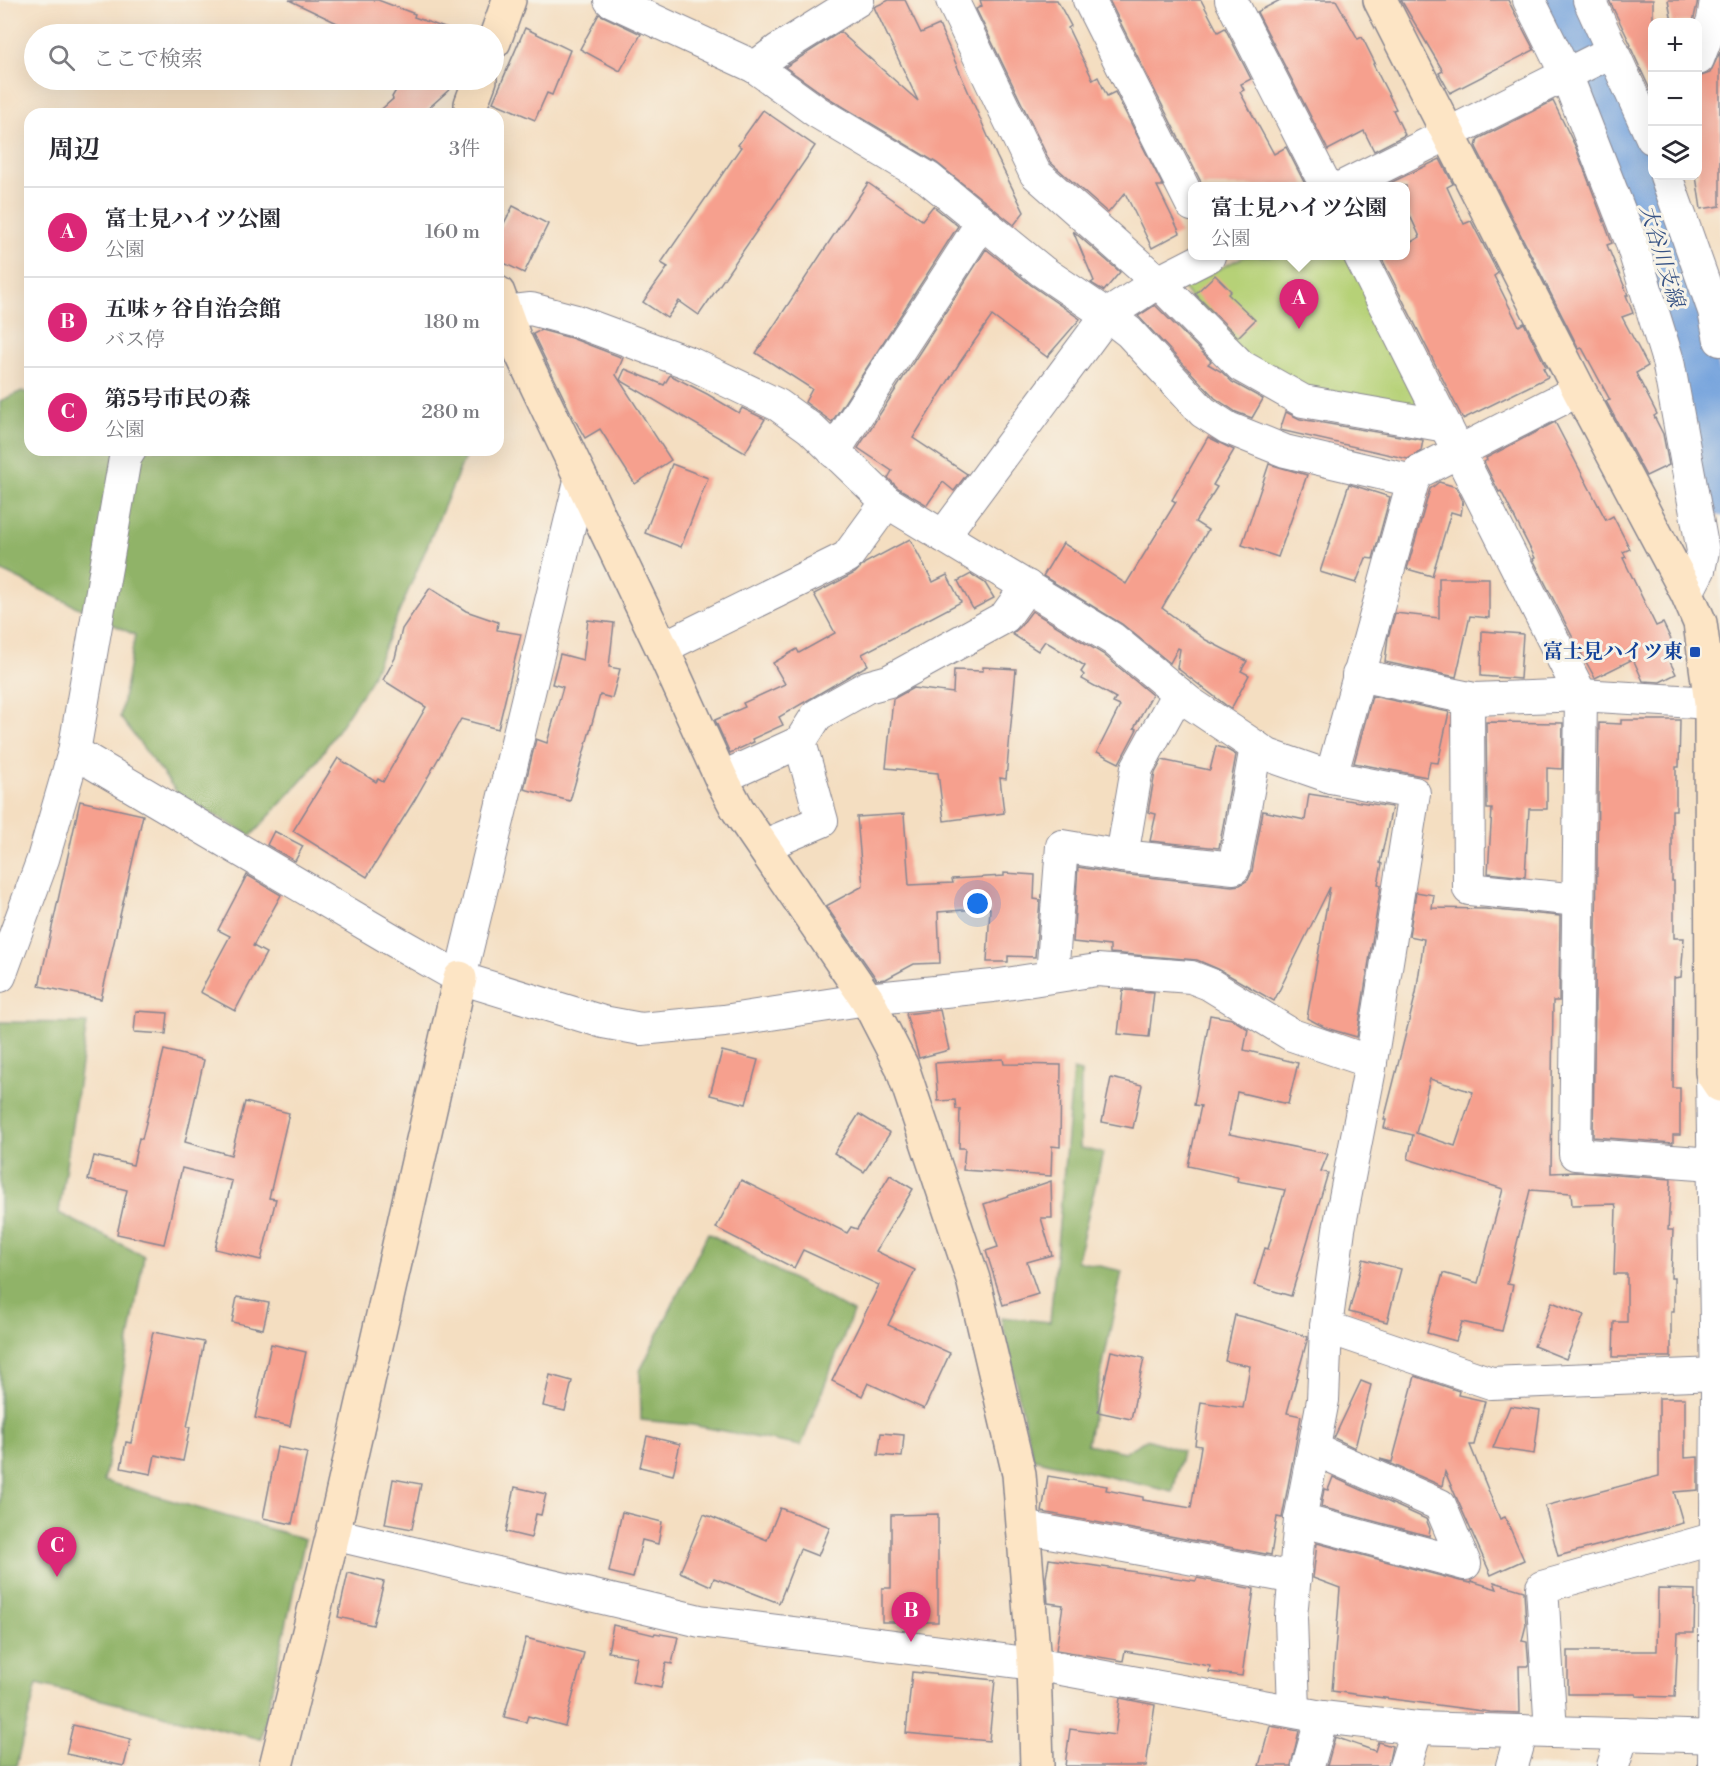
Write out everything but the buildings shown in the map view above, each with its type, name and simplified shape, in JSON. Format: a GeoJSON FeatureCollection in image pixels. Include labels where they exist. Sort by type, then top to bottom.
{"type":"FeatureCollection","features":[{"type":"Feature","properties":{"kind":"street"},"geometry":{"type":"LineString","coordinates":[[500,24],[509,0]]}},
{"type":"Feature","properties":{"kind":"street"},"geometry":{"type":"LineString","coordinates":[[610,0],[755,67],[817,112],[928,178],[1042,271],[1129,332],[1203,412],[1228,428],[1285,451],[1413,481]]}},
{"type":"Feature","properties":{"kind":"street"},"geometry":{"type":"LineString","coordinates":[[755,67],[858,0]]}},
{"type":"Feature","properties":{"kind":"street"},"geometry":{"type":"LineString","coordinates":[[952,0],[1035,173],[1158,282],[1241,366],[1303,401],[1452,438]]}},
{"type":"Feature","properties":{"kind":"street"},"geometry":{"type":"LineString","coordinates":[[1089,0],[1188,197]]}},
{"type":"Feature","properties":{"kind":"street"},"geometry":{"type":"LineString","coordinates":[[1231,0],[1324,182]]}},
{"type":"Feature","properties":{"kind":"street"},"geometry":{"type":"LineString","coordinates":[[1380,0],[1579,390],[1702,579]]}},
{"type":"Feature","properties":{"kind":"street"},"geometry":{"type":"LineString","coordinates":[[1529,0],[1589,63],[1648,132]]}},
{"type":"Feature","properties":{"kind":"street"},"geometry":{"type":"LineString","coordinates":[[333,1534],[700,1621],[1034,1664],[1308,1714],[1417,1728],[1623,1734],[1716,1747],[1717,1374],[1713,1164],[1716,1079],[1711,703],[1700,623],[1703,551],[1668,361],[1630,241],[1589,63],[1588,0]]}},
{"type":"Feature","properties":{"kind":"street"},"geometry":{"type":"LineString","coordinates":[[1702,49],[1713,20],[1716,0]]}},
{"type":"Feature","properties":{"kind":"street"},"geometry":{"type":"LineString","coordinates":[[1352,182],[1589,63]]}},
{"type":"Feature","properties":{"kind":"street"},"geometry":{"type":"LineString","coordinates":[[1667,180],[1714,311],[1720,340]]}},
{"type":"Feature","properties":{"kind":"street"},"geometry":{"type":"LineString","coordinates":[[834,452],[880,377],[922,318],[982,222]]}},
{"type":"Feature","properties":{"kind":"street"},"geometry":{"type":"LineString","coordinates":[[944,536],[1107,315],[1158,282],[1200,260]]}},
{"type":"Feature","properties":{"kind":"street"},"geometry":{"type":"LineString","coordinates":[[1363,260],[1581,695],[1575,1154],[1713,1164]]}},
{"type":"Feature","properties":{"kind":"street"},"geometry":{"type":"LineString","coordinates":[[504,303],[576,321],[692,364],[778,405],[810,428],[887,502],[1113,639],[1178,693],[1268,755],[1331,777],[1414,793],[1371,1062],[1339,1229],[1326,1327],[1323,1400],[1300,1520],[1291,1617],[1308,1714],[1308,1766]]}},
{"type":"Feature","properties":{"kind":"street"},"geometry":{"type":"LineString","coordinates":[[504,310],[515,340],[580,481],[662,648],[721,778],[738,810],[867,999],[902,1067],[973,1279],[1019,1474],[1034,1664],[1037,1766]]}},
{"type":"Feature","properties":{"kind":"street"},"geometry":{"type":"LineString","coordinates":[[1331,777],[1413,481],[1452,438],[1579,390]]}},
{"type":"Feature","properties":{"kind":"street"},"geometry":{"type":"LineString","coordinates":[[0,976],[43,859],[74,752],[126,456]]}},
{"type":"Feature","properties":{"kind":"street"},"geometry":{"type":"LineString","coordinates":[[276,1766],[333,1534],[460,978],[580,481]]}},
{"type":"Feature","properties":{"kind":"street"},"geometry":{"type":"LineString","coordinates":[[662,648],[847,557],[887,502]]}},
{"type":"Feature","properties":{"kind":"street"},"geometry":{"type":"LineString","coordinates":[[721,778],[800,742],[817,715],[867,687],[889,681],[1005,617],[1027,586]]}},
{"type":"Feature","properties":{"kind":"street"},"geometry":{"type":"LineString","coordinates":[[1358,675],[1474,699],[1581,695],[1711,703]]}},
{"type":"Feature","properties":{"kind":"street"},"geometry":{"type":"LineString","coordinates":[[1122,856],[1137,768],[1178,693]]}},
{"type":"Feature","properties":{"kind":"street"},"geometry":{"type":"LineString","coordinates":[[1468,698],[1469,889],[1578,900]]}},
{"type":"Feature","properties":{"kind":"street"},"geometry":{"type":"LineString","coordinates":[[763,846],[822,820],[800,742]]}},
{"type":"Feature","properties":{"kind":"street"},"geometry":{"type":"LineString","coordinates":[[1052,976],[1062,846],[1122,856],[1233,868],[1257,747]]}},
{"type":"Feature","properties":{"kind":"street"},"geometry":{"type":"LineString","coordinates":[[74,752],[460,978],[603,1022],[641,1029],[724,1021],[867,999],[993,986],[1097,970],[1191,977],[1209,984],[1292,1035],[1371,1062]]}},
{"type":"Feature","properties":{"kind":"street"},"geometry":{"type":"LineString","coordinates":[[1326,1327],[1491,1383],[1717,1374]]}},
{"type":"Feature","properties":{"kind":"street"},"geometry":{"type":"LineString","coordinates":[[1300,1520],[1465,1564],[1440,1505],[1314,1449]]}},
{"type":"Feature","properties":{"kind":"street"},"geometry":{"type":"LineString","coordinates":[[1023,1527],[1295,1578]]}},
{"type":"Feature","properties":{"kind":"street"},"geometry":{"type":"LineString","coordinates":[[1512,1766],[1537,1731],[1542,1587],[1716,1538]]}},
{"type":"Feature","properties":{"kind":"street"},"geometry":{"type":"LineString","coordinates":[[1406,1766],[1417,1728]]}},
{"type":"Feature","properties":{"kind":"street"},"geometry":{"type":"LineString","coordinates":[[1613,1766],[1623,1734]]}},
{"type":"Feature","properties":{"kind":"green space"},"geometry":{"type":"Polygon","coordinates":[[[1237,260],[1352,260],[1423,403],[1415,412],[1307,395],[1244,361],[1182,287],[1237,260]]]}},
{"type":"Feature","properties":{"kind":"green space"},"geometry":{"type":"Polygon","coordinates":[[[24,392],[24,456],[465,456],[369,683],[311,770],[251,836],[179,795],[120,717],[135,635],[0,570],[0,401],[24,392]]]}},
{"type":"Feature","properties":{"kind":"green space"},"geometry":{"type":"Polygon","coordinates":[[[0,1022],[87,1023],[59,1213],[144,1256],[104,1481],[305,1539],[261,1739],[37,1684],[16,1766],[0,1766],[0,1022]]]}},
{"type":"Feature","properties":{"kind":"green space"},"geometry":{"type":"Polygon","coordinates":[[[1073,1070],[1081,1072],[1080,1148],[1103,1153],[1077,1261],[1122,1271],[1087,1444],[1125,1452],[1147,1439],[1182,1451],[1173,1492],[1033,1459],[1001,1317],[1050,1322],[1073,1070]]]}},
{"type":"Feature","properties":{"kind":"green space"},"geometry":{"type":"Polygon","coordinates":[[[708,1233],[853,1312],[801,1446],[692,1425],[641,1420],[640,1371],[708,1233]]]}},
{"type":"Feature","properties":{"kind":"waterway","name":"大谷川支線"},"geometry":{"type":"LineString","coordinates":[[1554,0],[1597,84],[1652,219],[1690,352],[1720,491]]}},
{"type":"Feature","properties":{"kind":"place","name":"富士見ハイツ公園"},"geometry":{"type":"Point","coordinates":[1299,329]}},
{"type":"Feature","properties":{"kind":"place","name":"富士見ハイツ東"},"geometry":{"type":"Point","coordinates":[1695,652]}},
{"type":"Feature","properties":{"kind":"place","name":"第5号市民の森"},"geometry":{"type":"Point","coordinates":[57,1577]}},
{"type":"Feature","properties":{"kind":"place","name":"五味ヶ谷自治会館"},"geometry":{"type":"Point","coordinates":[911,1642]}}]}
